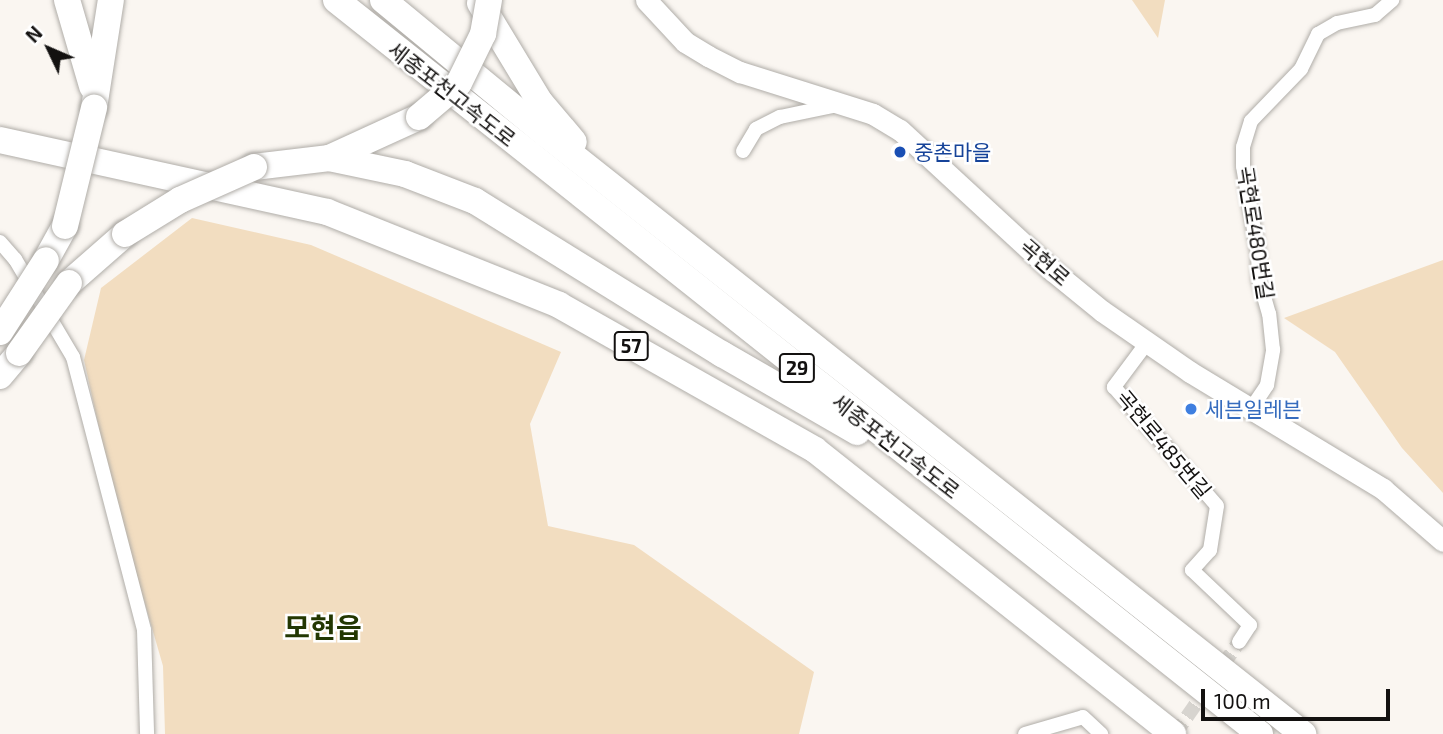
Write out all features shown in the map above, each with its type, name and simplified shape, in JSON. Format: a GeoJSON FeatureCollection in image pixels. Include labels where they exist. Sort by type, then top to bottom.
{"type":"FeatureCollection","features":[{"type":"Feature","properties":{"kind":"highway"},"geometry":{"type":"LineString","coordinates":[[67,0],[95,103]]}},
{"type":"Feature","properties":{"kind":"highway"},"geometry":{"type":"LineString","coordinates":[[0,332],[65,226],[95,103],[111,0]]}},
{"type":"Feature","properties":{"kind":"highway","name":"세종포천고속도로"},"geometry":{"type":"LineString","coordinates":[[336,0],[1260,734]]}},
{"type":"Feature","properties":{"kind":"highway","name":"세종포천고속도로"},"geometry":{"type":"LineString","coordinates":[[383,0],[1303,734]]}},
{"type":"Feature","properties":{"kind":"highway"},"geometry":{"type":"LineString","coordinates":[[478,0],[540,102],[579,149],[653,218]]}},
{"type":"Feature","properties":{"kind":"highway"},"geometry":{"type":"LineString","coordinates":[[0,376],[69,283],[125,234],[180,200],[254,167],[329,158],[419,117],[459,83],[483,34],[489,0]]}},
{"type":"Feature","properties":{"kind":"highway","name":"57"},"geometry":{"type":"LineString","coordinates":[[0,140],[327,212],[559,305],[815,450],[1172,734]]}},
{"type":"Feature","properties":{"kind":"highway","name":"57"},"geometry":{"type":"LineString","coordinates":[[0,152],[328,226],[492,289],[786,450],[1147,734]]}},
{"type":"Feature","properties":{"kind":"highway"},"geometry":{"type":"LineString","coordinates":[[329,158],[405,174],[475,201],[722,354],[933,476]]}},
{"type":"Feature","properties":{"kind":"main road","name":"곡현로"},"geometry":{"type":"LineString","coordinates":[[646,0],[685,41],[708,56],[740,72],[845,103],[873,114],[900,130],[1053,271],[1146,344],[1382,489],[1443,541]]}},
{"type":"Feature","properties":{"kind":"street","name":"곡현로480번길"},"geometry":{"type":"LineString","coordinates":[[1251,409],[1267,385],[1273,350],[1269,314],[1259,280],[1258,253],[1243,166],[1243,147],[1251,121],[1301,69],[1318,34],[1338,23],[1375,15],[1392,0]]}},
{"type":"Feature","properties":{"kind":"street"},"geometry":{"type":"LineString","coordinates":[[743,151],[756,129],[780,117],[845,103]]}},
{"type":"Feature","properties":{"kind":"street"},"geometry":{"type":"LineString","coordinates":[[0,242],[15,259],[73,357],[144,630],[147,734]]}},
{"type":"Feature","properties":{"kind":"street","name":"곡현로485번길"},"geometry":{"type":"LineString","coordinates":[[1146,344],[1114,387],[1217,506],[1210,550],[1192,570],[1250,625],[1240,642]]}},
{"type":"Feature","properties":{"kind":"street"},"geometry":{"type":"LineString","coordinates":[[1025,734],[1083,717],[1101,734]]}},
{"type":"Feature","properties":{"kind":"shaded area"},"geometry":{"type":"Polygon","coordinates":[[[1132,0],[1165,0],[1158,38],[1132,0]]]}},
{"type":"Feature","properties":{"kind":"shaded area"},"geometry":{"type":"Polygon","coordinates":[[[192,218],[311,245],[561,352],[530,424],[548,526],[634,545],[814,672],[799,734],[165,734],[163,666],[114,497],[84,360],[101,288],[192,218]]]}},
{"type":"Feature","properties":{"kind":"shaded area"},"geometry":{"type":"Polygon","coordinates":[[[1443,260],[1443,493],[1402,448],[1335,352],[1284,318],[1443,260]]]}},
{"type":"Feature","properties":{"kind":"tunnel"},"geometry":{"type":"LineString","coordinates":[[1175,734],[1239,642]]}},
{"type":"Feature","properties":{"kind":"place","name":"중촌마을"},"geometry":{"type":"Point","coordinates":[900,152]}},
{"type":"Feature","properties":{"kind":"place","name":"세븐일레븐"},"geometry":{"type":"Point","coordinates":[1191,409]}},
{"type":"Feature","properties":{"kind":"district","name":"모현읍"},"geometry":{"type":"Point","coordinates":[323,627]}}]}
